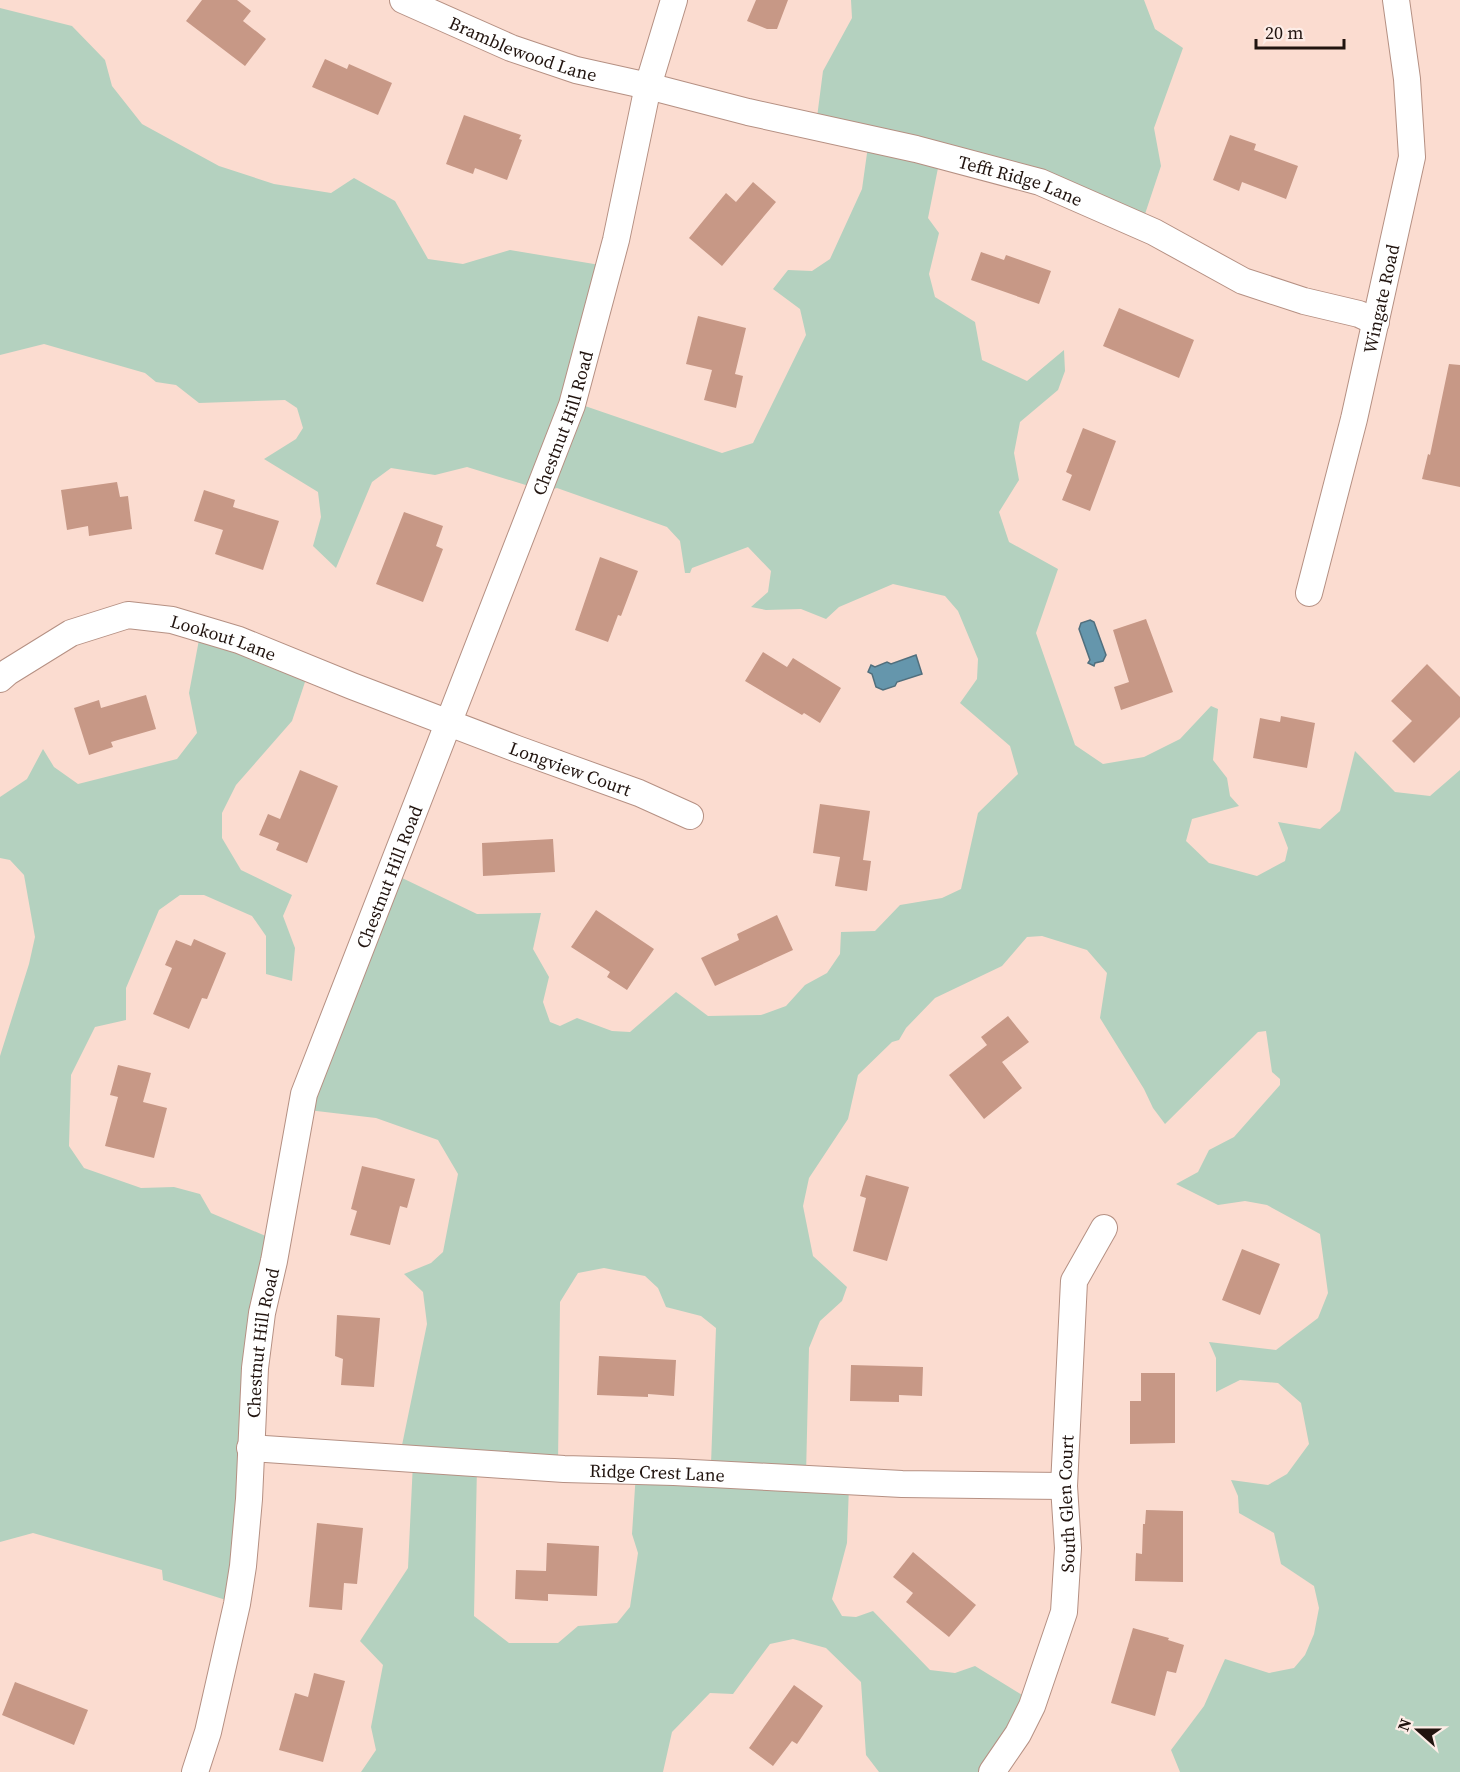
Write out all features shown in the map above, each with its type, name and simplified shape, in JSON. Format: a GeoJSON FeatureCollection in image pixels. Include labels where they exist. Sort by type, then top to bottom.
{"type":"FeatureCollection","features":[{"type":"Feature","properties":{"kind":"street","name":"Bramblewood Lane"},"geometry":{"type":"LineString","coordinates":[[404,0],[511,48],[576,70],[648,86]]}},
{"type":"Feature","properties":{"kind":"street","name":"Chestnut Hill Road"},"geometry":{"type":"LineString","coordinates":[[195,1772],[208,1732],[239,1594],[249,1499],[255,1368],[262,1313],[274,1261],[304,1094],[572,405],[616,240],[648,86],[674,0]]}},
{"type":"Feature","properties":{"kind":"street","name":"Wingate Road"},"geometry":{"type":"LineString","coordinates":[[1309,593],[1354,418],[1412,157],[1407,79],[1396,0]]}},
{"type":"Feature","properties":{"kind":"street","name":"Tefft Ridge Lane"},"geometry":{"type":"LineString","coordinates":[[648,86],[748,112],[916,149],[1040,182],[1154,231],[1243,281],[1304,301],[1359,314],[1376,322]]}},
{"type":"Feature","properties":{"kind":"street","name":"Lookout Lane"},"geometry":{"type":"LineString","coordinates":[[0,679],[71,633],[128,615],[172,620],[239,640],[449,723]]}},
{"type":"Feature","properties":{"kind":"street","name":"Longview Court"},"geometry":{"type":"LineString","coordinates":[[449,723],[639,793],[690,816]]}},
{"type":"Feature","properties":{"kind":"street","name":"South Glen Court"},"geometry":{"type":"LineString","coordinates":[[992,1772],[1018,1734],[1032,1706],[1064,1612],[1068,1548],[1064,1485],[1074,1281],[1104,1228]]}},
{"type":"Feature","properties":{"kind":"street","name":"Ridge Crest Lane"},"geometry":{"type":"LineString","coordinates":[[250,1448],[564,1469],[674,1472],[902,1484],[1064,1485]]}},
{"type":"Feature","properties":{"kind":"green space"},"geometry":{"type":"Polygon","coordinates":[[[851,0],[1144,0],[1155,29],[1183,48],[1154,128],[1161,166],[1143,220],[940,158],[928,218],[939,233],[929,274],[935,297],[975,322],[982,360],[1027,381],[1064,350],[1065,371],[1058,390],[1020,422],[1014,453],[1019,480],[999,512],[1009,542],[1058,569],[1036,633],[1075,745],[1103,764],[1144,757],[1180,739],[1211,706],[1218,709],[1213,760],[1227,778],[1230,796],[1239,806],[1192,819],[1186,841],[1209,863],[1257,876],[1285,861],[1288,848],[1278,822],[1320,829],[1340,811],[1355,751],[1395,792],[1430,796],[1460,770],[1460,1772],[1180,1772],[1171,1750],[1204,1706],[1225,1659],[1269,1673],[1294,1668],[1305,1655],[1314,1634],[1319,1608],[1314,1586],[1281,1564],[1274,1533],[1239,1513],[1238,1496],[1231,1480],[1268,1485],[1287,1474],[1309,1444],[1301,1403],[1278,1383],[1240,1380],[1216,1392],[1216,1358],[1209,1342],[1276,1350],[1318,1318],[1328,1293],[1320,1234],[1267,1205],[1245,1201],[1218,1205],[1176,1184],[1198,1172],[1209,1150],[1234,1137],[1280,1085],[1280,1079],[1272,1072],[1266,1031],[1258,1032],[1165,1124],[1153,1108],[1144,1089],[1100,1018],[1107,973],[1087,950],[1042,936],[1027,937],[1002,966],[935,998],[906,1028],[899,1040],[892,1042],[858,1075],[848,1119],[809,1178],[803,1206],[813,1256],[847,1287],[842,1301],[820,1321],[809,1348],[806,1475],[849,1485],[847,1543],[832,1599],[842,1616],[856,1617],[873,1611],[930,1670],[955,1673],[975,1666],[1027,1698],[986,1772],[879,1772],[866,1755],[861,1682],[826,1648],[793,1639],[770,1644],[733,1694],[710,1693],[672,1732],[663,1772],[361,1772],[376,1750],[371,1727],[383,1665],[360,1641],[408,1568],[413,1462],[401,1450],[427,1324],[423,1292],[404,1274],[431,1263],[443,1252],[458,1174],[438,1140],[376,1118],[308,1110],[398,876],[477,914],[541,913],[533,949],[549,977],[543,1002],[550,1022],[560,1026],[577,1018],[612,1031],[630,1032],[676,992],[708,1016],[761,1015],[786,1006],[805,985],[827,973],[840,954],[841,932],[875,931],[900,905],[942,898],[961,889],[978,813],[1018,774],[1010,746],[960,703],[977,679],[978,659],[958,611],[945,596],[893,584],[839,607],[826,619],[801,609],[766,610],[751,607],[768,592],[771,571],[748,547],[692,568],[690,573],[685,573],[680,541],[667,527],[557,488],[545,491],[467,467],[435,475],[391,468],[372,482],[336,568],[313,546],[321,517],[318,492],[264,459],[296,439],[303,428],[297,408],[285,400],[199,403],[176,385],[156,382],[145,373],[44,344],[0,355],[0,8],[72,26],[105,60],[112,86],[142,124],[219,166],[274,184],[331,193],[354,178],[395,201],[428,259],[463,264],[510,250],[612,267],[585,406],[722,453],[753,443],[806,335],[800,309],[773,289],[788,270],[812,271],[830,259],[862,189],[869,139],[816,125],[823,71],[852,18],[851,0]],[[604,1268],[578,1273],[560,1302],[558,1463],[477,1466],[474,1616],[509,1643],[558,1643],[578,1626],[617,1623],[630,1607],[638,1553],[632,1534],[636,1472],[711,1464],[716,1328],[701,1316],[666,1307],[658,1288],[645,1276],[604,1268]]]}},
{"type":"Feature","properties":{"kind":"green space"},"geometry":{"type":"Polygon","coordinates":[[[201,629],[310,667],[292,721],[236,785],[222,813],[222,838],[241,870],[292,895],[283,916],[295,948],[292,981],[266,974],[266,936],[252,916],[204,895],[180,895],[159,910],[126,988],[126,1020],[95,1027],[71,1075],[69,1146],[84,1168],[141,1188],[174,1187],[200,1194],[211,1213],[268,1237],[229,1601],[163,1580],[162,1570],[33,1533],[0,1542],[0,1056],[29,964],[35,937],[24,875],[10,860],[0,858],[0,797],[27,779],[43,749],[54,767],[78,784],[177,759],[197,733],[189,693],[201,629]]]}},
{"type":"Feature","properties":{"kind":"water"},"geometry":{"type":"Polygon","coordinates":[[[1090,620],[1094,622],[1106,655],[1103,661],[1095,663],[1094,666],[1088,663],[1090,660],[1079,629],[1081,623],[1090,620]]]}},
{"type":"Feature","properties":{"kind":"water"},"geometry":{"type":"Polygon","coordinates":[[[916,655],[922,674],[897,682],[895,686],[883,690],[876,687],[872,674],[868,672],[871,665],[875,667],[887,662],[891,664],[916,655]]]}},
{"type":"Feature","properties":{"kind":"building"},"geometry":{"type":"Polygon","coordinates":[[[202,0],[237,0],[251,11],[243,21],[266,39],[245,66],[186,21],[202,0]]]}},
{"type":"Feature","properties":{"kind":"building"},"geometry":{"type":"Polygon","coordinates":[[[756,0],[788,0],[777,29],[767,29],[747,21],[756,0]]]}},
{"type":"Feature","properties":{"kind":"building"},"geometry":{"type":"Polygon","coordinates":[[[325,59],[347,69],[349,64],[392,83],[378,115],[312,87],[325,59]]]}},
{"type":"Feature","properties":{"kind":"building"},"geometry":{"type":"Polygon","coordinates":[[[464,115],[521,135],[519,139],[522,140],[507,180],[475,168],[473,174],[446,164],[464,115]]]}},
{"type":"Feature","properties":{"kind":"building"},"geometry":{"type":"Polygon","coordinates":[[[1230,135],[1256,144],[1254,150],[1298,166],[1286,199],[1242,182],[1239,191],[1213,180],[1230,135]]]}},
{"type":"Feature","properties":{"kind":"building"},"geometry":{"type":"Polygon","coordinates":[[[753,182],[776,202],[722,266],[689,238],[726,193],[736,202],[753,182]]]}},
{"type":"Feature","properties":{"kind":"building"},"geometry":{"type":"Polygon","coordinates":[[[981,252],[1004,260],[1006,255],[1051,271],[1039,304],[971,280],[981,252]]]}},
{"type":"Feature","properties":{"kind":"building"},"geometry":{"type":"Polygon","coordinates":[[[1119,308],[1194,340],[1179,378],[1103,346],[1119,308]]]}},
{"type":"Feature","properties":{"kind":"building"},"geometry":{"type":"Polygon","coordinates":[[[698,316],[746,328],[735,374],[743,376],[736,408],[704,400],[712,370],[686,364],[698,316]]]}},
{"type":"Feature","properties":{"kind":"building"},"geometry":{"type":"Polygon","coordinates":[[[1449,364],[1460,365],[1460,487],[1422,479],[1428,454],[1430,455],[1449,364]]]}},
{"type":"Feature","properties":{"kind":"building"},"geometry":{"type":"Polygon","coordinates":[[[1083,428],[1116,441],[1090,511],[1062,500],[1072,475],[1066,472],[1083,428]]]}},
{"type":"Feature","properties":{"kind":"building"},"geometry":{"type":"Polygon","coordinates":[[[117,482],[120,497],[128,496],[132,529],[89,536],[88,526],[67,530],[61,490],[117,482]]]}},
{"type":"Feature","properties":{"kind":"building"},"geometry":{"type":"Polygon","coordinates":[[[204,490],[235,500],[233,507],[279,521],[263,570],[215,554],[223,530],[194,521],[204,490]]]}},
{"type":"Feature","properties":{"kind":"building"},"geometry":{"type":"Polygon","coordinates":[[[404,512],[443,526],[436,546],[443,549],[423,602],[376,584],[404,512]]]}},
{"type":"Feature","properties":{"kind":"building"},"geometry":{"type":"Polygon","coordinates":[[[600,557],[638,571],[621,616],[618,615],[608,642],[575,630],[600,557]]]}},
{"type":"Feature","properties":{"kind":"building"},"geometry":{"type":"Polygon","coordinates":[[[1146,619],[1173,692],[1121,710],[1114,687],[1129,682],[1113,630],[1146,619]]]}},
{"type":"Feature","properties":{"kind":"building"},"geometry":{"type":"Polygon","coordinates":[[[763,652],[787,667],[793,658],[841,688],[820,723],[804,713],[802,715],[745,681],[763,652]]]}},
{"type":"Feature","properties":{"kind":"building"},"geometry":{"type":"Polygon","coordinates":[[[1427,664],[1460,697],[1460,717],[1414,763],[1392,741],[1412,721],[1391,701],[1427,664]]]}},
{"type":"Feature","properties":{"kind":"building"},"geometry":{"type":"Polygon","coordinates":[[[146,695],[156,729],[111,742],[113,747],[89,755],[74,708],[99,700],[101,708],[146,695]]]}},
{"type":"Feature","properties":{"kind":"building"},"geometry":{"type":"Polygon","coordinates":[[[1281,716],[1315,723],[1307,768],[1253,758],[1260,718],[1280,722],[1281,716]]]}},
{"type":"Feature","properties":{"kind":"building"},"geometry":{"type":"Polygon","coordinates":[[[300,770],[338,786],[307,863],[276,850],[279,843],[259,835],[268,814],[280,819],[300,770]]]}},
{"type":"Feature","properties":{"kind":"building"},"geometry":{"type":"Polygon","coordinates":[[[820,804],[870,811],[863,860],[871,861],[867,891],[835,886],[840,857],[813,853],[820,804]]]}},
{"type":"Feature","properties":{"kind":"building"},"geometry":{"type":"Polygon","coordinates":[[[553,839],[555,872],[483,876],[482,843],[553,839]]]}},
{"type":"Feature","properties":{"kind":"building"},"geometry":{"type":"Polygon","coordinates":[[[596,910],[654,949],[627,990],[607,977],[610,972],[571,947],[596,910]]]}},
{"type":"Feature","properties":{"kind":"building"},"geometry":{"type":"Polygon","coordinates":[[[777,915],[793,950],[715,986],[701,958],[739,940],[737,934],[777,915]]]}},
{"type":"Feature","properties":{"kind":"building"},"geometry":{"type":"Polygon","coordinates":[[[194,939],[226,953],[207,999],[202,998],[189,1029],[153,1014],[172,968],[165,965],[176,940],[191,946],[194,939]]]}},
{"type":"Feature","properties":{"kind":"building"},"geometry":{"type":"Polygon","coordinates":[[[1008,1016],[1029,1042],[1002,1062],[1022,1088],[984,1119],[949,1075],[987,1045],[981,1037],[1008,1016]]]}},
{"type":"Feature","properties":{"kind":"building"},"geometry":{"type":"Polygon","coordinates":[[[118,1065],[151,1073],[143,1102],[167,1108],[154,1158],[105,1146],[118,1097],[110,1095],[118,1065]]]}},
{"type":"Feature","properties":{"kind":"building"},"geometry":{"type":"Polygon","coordinates":[[[362,1166],[415,1179],[407,1208],[400,1206],[390,1245],[350,1235],[357,1211],[351,1209],[362,1166]]]}},
{"type":"Feature","properties":{"kind":"building"},"geometry":{"type":"Polygon","coordinates":[[[866,1175],[909,1187],[887,1261],[853,1251],[866,1198],[860,1196],[866,1175]]]}},
{"type":"Feature","properties":{"kind":"building"},"geometry":{"type":"Polygon","coordinates":[[[1242,1249],[1280,1264],[1260,1315],[1222,1300],[1242,1249]]]}},
{"type":"Feature","properties":{"kind":"building"},"geometry":{"type":"Polygon","coordinates":[[[337,1315],[380,1318],[374,1387],[341,1385],[343,1359],[335,1356],[337,1315]]]}},
{"type":"Feature","properties":{"kind":"building"},"geometry":{"type":"Polygon","coordinates":[[[599,1356],[676,1360],[674,1396],[597,1395],[599,1356]]]}},
{"type":"Feature","properties":{"kind":"building"},"geometry":{"type":"Polygon","coordinates":[[[851,1365],[923,1367],[922,1396],[899,1395],[899,1402],[850,1401],[851,1365]]]}},
{"type":"Feature","properties":{"kind":"building"},"geometry":{"type":"Polygon","coordinates":[[[1141,1373],[1175,1373],[1175,1443],[1130,1444],[1130,1401],[1141,1401],[1141,1373]]]}},
{"type":"Feature","properties":{"kind":"building"},"geometry":{"type":"Polygon","coordinates":[[[1146,1510],[1183,1511],[1183,1582],[1135,1581],[1136,1553],[1142,1554],[1146,1510]]]}},
{"type":"Feature","properties":{"kind":"building"},"geometry":{"type":"Polygon","coordinates":[[[317,1523],[363,1528],[357,1584],[344,1583],[342,1610],[309,1607],[317,1523]]]}},
{"type":"Feature","properties":{"kind":"building"},"geometry":{"type":"Polygon","coordinates":[[[547,1543],[599,1546],[597,1596],[548,1594],[548,1601],[515,1599],[516,1570],[546,1571],[547,1543]]]}},
{"type":"Feature","properties":{"kind":"building"},"geometry":{"type":"Polygon","coordinates":[[[913,1552],[976,1605],[949,1637],[906,1602],[913,1593],[893,1577],[913,1552]]]}},
{"type":"Feature","properties":{"kind":"building"},"geometry":{"type":"Polygon","coordinates":[[[1133,1628],[1169,1638],[1168,1640],[1184,1645],[1176,1673],[1167,1671],[1155,1716],[1111,1703],[1133,1628]]]}},
{"type":"Feature","properties":{"kind":"building"},"geometry":{"type":"Polygon","coordinates":[[[314,1673],[345,1681],[323,1762],[279,1750],[295,1693],[308,1697],[314,1673]]]}},
{"type":"Feature","properties":{"kind":"building"},"geometry":{"type":"Polygon","coordinates":[[[15,1682],[88,1710],[74,1745],[2,1715],[15,1682]]]}},
{"type":"Feature","properties":{"kind":"building"},"geometry":{"type":"Polygon","coordinates":[[[794,1685],[823,1706],[797,1744],[792,1741],[773,1766],[749,1748],[794,1685]]]}}]}
